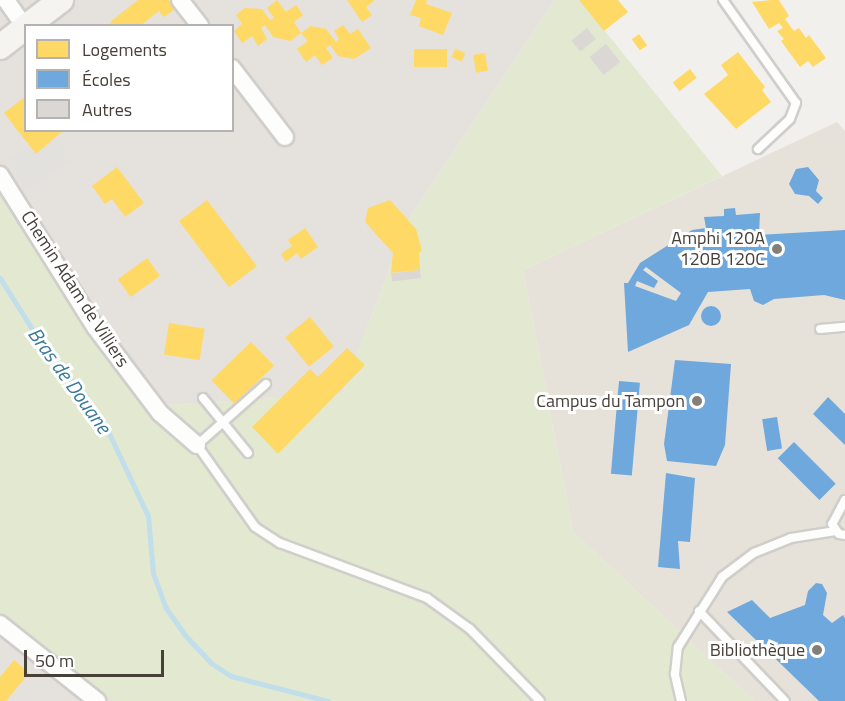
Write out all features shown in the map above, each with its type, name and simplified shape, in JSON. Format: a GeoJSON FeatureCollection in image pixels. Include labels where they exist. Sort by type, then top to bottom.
{"type":"FeatureCollection","features":[{"type":"Feature","properties":{"kind":"main road"},"geometry":{"type":"LineString","coordinates":[[30,24],[61,0]]}},
{"type":"Feature","properties":{"kind":"main road"},"geometry":{"type":"LineString","coordinates":[[0,47],[24,29]]}},
{"type":"Feature","properties":{"kind":"street"},"geometry":{"type":"LineString","coordinates":[[6,0],[24,24]]}},
{"type":"Feature","properties":{"kind":"street"},"geometry":{"type":"LineString","coordinates":[[180,0],[198,24]]}},
{"type":"Feature","properties":{"kind":"street"},"geometry":{"type":"LineString","coordinates":[[234,71],[285,137]]}},
{"type":"Feature","properties":{"kind":"street","name":"Chemin Adam de Villiers"},"geometry":{"type":"LineString","coordinates":[[0,175],[95,327],[160,413],[196,445]]}},
{"type":"Feature","properties":{"kind":"street"},"geometry":{"type":"LineString","coordinates":[[0,624],[98,701]]}},
{"type":"Feature","properties":{"kind":"lane"},"geometry":{"type":"LineString","coordinates":[[723,0],[796,103],[790,119],[758,149]]}},
{"type":"Feature","properties":{"kind":"lane"},"geometry":{"type":"LineString","coordinates":[[820,329],[845,327]]}},
{"type":"Feature","properties":{"kind":"lane"},"geometry":{"type":"LineString","coordinates":[[196,445],[267,384]]}},
{"type":"Feature","properties":{"kind":"lane"},"geometry":{"type":"LineString","coordinates":[[203,398],[248,453]]}},
{"type":"Feature","properties":{"kind":"lane","name":"Chemin Adam de Villiers"},"geometry":{"type":"LineString","coordinates":[[196,445],[255,526],[280,543],[427,598],[470,629],[540,701]]}},
{"type":"Feature","properties":{"kind":"lane"},"geometry":{"type":"LineString","coordinates":[[835,531],[832,519],[845,500]]}},
{"type":"Feature","properties":{"kind":"lane"},"geometry":{"type":"LineString","coordinates":[[681,701],[675,674],[678,647],[722,578],[754,553],[791,538],[835,531],[845,535]]}},
{"type":"Feature","properties":{"kind":"lane"},"geometry":{"type":"LineString","coordinates":[[699,611],[785,701]]}},
{"type":"Feature","properties":{"kind":"shaded area"},"geometry":{"type":"Polygon","coordinates":[[[0,0],[555,0],[407,222],[342,394],[164,405],[0,196],[0,0]]]}},
{"type":"Feature","properties":{"kind":"shaded area","name":"Campus du Tampon"},"geometry":{"type":"Polygon","coordinates":[[[837,122],[845,131],[845,701],[754,701],[573,532],[523,270],[837,122]]]}},
{"type":"Feature","properties":{"kind":"shaded area"},"geometry":{"type":"Polygon","coordinates":[[[56,137],[73,160],[28,190],[8,161],[30,146],[36,154],[56,137]]]}},
{"type":"Feature","properties":{"kind":"shaded area"},"geometry":{"type":"Polygon","coordinates":[[[0,614],[114,701],[0,701],[0,614]]]}},
{"type":"Feature","properties":{"kind":"green space"},"geometry":{"type":"Polygon","coordinates":[[[555,0],[580,0],[722,176],[523,270],[573,532],[754,701],[114,701],[0,614],[0,179],[164,405],[342,394],[407,222],[555,0]]]}},
{"type":"Feature","properties":{"kind":"building: Logements"},"geometry":{"type":"Polygon","coordinates":[[[138,0],[169,0],[175,9],[164,17],[159,11],[143,24],[112,24],[110,22],[138,0]]]}},
{"type":"Feature","properties":{"kind":"building: Logements"},"geometry":{"type":"Polygon","coordinates":[[[277,0],[286,12],[296,5],[303,15],[294,22],[301,33],[290,41],[273,37],[265,25],[261,28],[267,39],[258,46],[252,36],[242,43],[234,31],[242,24],[236,15],[245,8],[262,9],[270,20],[274,18],[267,8],[277,0]]]}},
{"type":"Feature","properties":{"kind":"building: Logements"},"geometry":{"type":"Polygon","coordinates":[[[347,0],[375,0],[366,7],[372,15],[362,22],[347,0]]]}},
{"type":"Feature","properties":{"kind":"building: Logements"},"geometry":{"type":"Polygon","coordinates":[[[416,0],[427,0],[426,4],[452,13],[443,35],[419,26],[421,18],[410,15],[416,0]]]}},
{"type":"Feature","properties":{"kind":"building: Logements"},"geometry":{"type":"Polygon","coordinates":[[[579,0],[618,0],[628,12],[604,31],[579,0]]]}},
{"type":"Feature","properties":{"kind":"building: Logements"},"geometry":{"type":"Polygon","coordinates":[[[779,0],[789,16],[785,19],[794,31],[799,28],[806,38],[809,35],[826,58],[813,67],[808,61],[800,67],[781,41],[784,39],[777,31],[783,28],[779,23],[769,29],[752,2],[779,0]]]}},
{"type":"Feature","properties":{"kind":"building: Logements"},"geometry":{"type":"Polygon","coordinates":[[[343,25],[350,34],[358,29],[371,48],[354,59],[338,56],[330,45],[326,48],[333,58],[322,65],[315,55],[306,62],[297,49],[308,41],[301,33],[311,26],[326,29],[336,42],[339,39],[334,31],[343,25]]]}},
{"type":"Feature","properties":{"kind":"building: Logements"},"geometry":{"type":"Polygon","coordinates":[[[639,34],[647,45],[640,51],[632,39],[639,34]]]}},
{"type":"Feature","properties":{"kind":"building: Logements"},"geometry":{"type":"Polygon","coordinates":[[[414,49],[447,49],[447,67],[414,67],[414,49]]]}},
{"type":"Feature","properties":{"kind":"building: Logements"},"geometry":{"type":"Polygon","coordinates":[[[455,49],[465,53],[462,61],[452,57],[455,49]]]}},
{"type":"Feature","properties":{"kind":"building: Logements"},"geometry":{"type":"Polygon","coordinates":[[[738,52],[765,87],[762,90],[771,102],[736,129],[704,94],[728,75],[721,65],[738,52]]]}},
{"type":"Feature","properties":{"kind":"building: Logements"},"geometry":{"type":"Polygon","coordinates":[[[485,53],[488,71],[476,73],[473,55],[485,53]]]}},
{"type":"Feature","properties":{"kind":"building: Logements"},"geometry":{"type":"Polygon","coordinates":[[[690,69],[697,78],[679,91],[673,83],[690,69]]]}},
{"type":"Feature","properties":{"kind":"building: Logements"},"geometry":{"type":"Polygon","coordinates":[[[24,98],[24,132],[62,132],[36,154],[4,113],[24,98]]]}},
{"type":"Feature","properties":{"kind":"building: Logements"},"geometry":{"type":"Polygon","coordinates":[[[117,167],[144,203],[125,217],[112,199],[105,204],[92,186],[117,167]]]}},
{"type":"Feature","properties":{"kind":"building: Logements"},"geometry":{"type":"Polygon","coordinates":[[[207,200],[257,266],[229,287],[179,221],[207,200]]]}},
{"type":"Feature","properties":{"kind":"building: Logements"},"geometry":{"type":"Polygon","coordinates":[[[390,200],[416,229],[422,251],[419,253],[420,270],[391,273],[393,253],[365,222],[368,208],[390,200]]]}},
{"type":"Feature","properties":{"kind":"building: Logements"},"geometry":{"type":"Polygon","coordinates":[[[305,228],[318,247],[301,259],[297,253],[286,262],[281,254],[292,246],[288,240],[305,228]]]}},
{"type":"Feature","properties":{"kind":"building: Logements"},"geometry":{"type":"Polygon","coordinates":[[[147,258],[160,276],[131,297],[118,279],[147,258]]]}},
{"type":"Feature","properties":{"kind":"building: Logements"},"geometry":{"type":"Polygon","coordinates":[[[310,317],[334,347],[309,367],[285,337],[310,317]]]}},
{"type":"Feature","properties":{"kind":"building: Logements"},"geometry":{"type":"Polygon","coordinates":[[[169,323],[205,329],[200,360],[164,355],[169,323]]]}},
{"type":"Feature","properties":{"kind":"building: Logements"},"geometry":{"type":"Polygon","coordinates":[[[251,342],[274,366],[234,404],[211,380],[251,342]]]}},
{"type":"Feature","properties":{"kind":"building: Logements"},"geometry":{"type":"Polygon","coordinates":[[[347,348],[365,365],[278,454],[252,427],[310,369],[318,377],[347,348]]]}},
{"type":"Feature","properties":{"kind":"building: Logements"},"geometry":{"type":"Polygon","coordinates":[[[14,660],[29,673],[6,701],[0,701],[0,677],[14,660]]]}},
{"type":"Feature","properties":{"kind":"building: Écoles"},"geometry":{"type":"Polygon","coordinates":[[[808,167],[819,180],[816,191],[823,198],[818,204],[809,196],[795,194],[789,184],[796,169],[808,167]]]}},
{"type":"Feature","properties":{"kind":"building: Écoles"},"geometry":{"type":"Polygon","coordinates":[[[735,208],[736,215],[760,213],[759,235],[845,230],[845,300],[824,295],[774,299],[763,305],[754,301],[750,289],[708,292],[689,325],[628,352],[624,283],[628,283],[640,263],[692,230],[706,228],[704,217],[724,216],[724,209],[735,208]],[[646,267],[643,270],[658,281],[654,288],[637,281],[635,286],[676,301],[681,293],[646,267]]]}},
{"type":"Feature","properties":{"kind":"building: Écoles"},"geometry":{"type":"Polygon","coordinates":[[[711,306],[718,309],[721,316],[718,323],[711,326],[704,323],[701,316],[704,309],[711,306]]]}},
{"type":"Feature","properties":{"kind":"building: Écoles"},"geometry":{"type":"Polygon","coordinates":[[[675,360],[731,364],[725,445],[716,466],[667,461],[664,444],[675,360]]]}},
{"type":"Feature","properties":{"kind":"building: Écoles"},"geometry":{"type":"Polygon","coordinates":[[[619,381],[640,383],[632,475],[611,474],[619,381]]]}},
{"type":"Feature","properties":{"kind":"building: Écoles"},"geometry":{"type":"Polygon","coordinates":[[[828,397],[845,414],[845,445],[813,414],[828,397]]]}},
{"type":"Feature","properties":{"kind":"building: Écoles"},"geometry":{"type":"Polygon","coordinates":[[[777,417],[782,449],[767,451],[762,419],[777,417]]]}},
{"type":"Feature","properties":{"kind":"building: Écoles"},"geometry":{"type":"Polygon","coordinates":[[[794,442],[836,484],[819,500],[778,458],[794,442]]]}},
{"type":"Feature","properties":{"kind":"building: Écoles"},"geometry":{"type":"Polygon","coordinates":[[[666,473],[695,478],[690,542],[678,541],[680,569],[658,567],[666,473]]]}},
{"type":"Feature","properties":{"kind":"building: Écoles"},"geometry":{"type":"Polygon","coordinates":[[[816,583],[822,584],[827,593],[823,615],[832,623],[843,615],[845,618],[845,701],[819,701],[727,612],[752,600],[770,618],[805,605],[808,591],[816,583]]]}},
{"type":"Feature","properties":{"kind":"building: Autres"},"geometry":{"type":"Polygon","coordinates":[[[587,28],[596,39],[580,51],[571,41],[587,28]]]}},
{"type":"Feature","properties":{"kind":"building: Autres"},"geometry":{"type":"Polygon","coordinates":[[[606,44],[620,62],[604,75],[589,57],[606,44]]]}},
{"type":"Feature","properties":{"kind":"building: Autres"},"geometry":{"type":"Polygon","coordinates":[[[420,270],[421,278],[392,281],[391,274],[420,270]]]}},
{"type":"Feature","properties":{"kind":"waterway","name":"Bras de Douane"},"geometry":{"type":"LineString","coordinates":[[0,278],[51,359],[85,395],[107,429],[148,516],[153,573],[166,608],[184,634],[211,663],[231,676],[328,701]]}},
{"type":"Feature","properties":{"kind":"place","name":"Amphi 120A 120B 120C"},"geometry":{"type":"Point","coordinates":[777,249]}},
{"type":"Feature","properties":{"kind":"place","name":"Campus du Tampon"},"geometry":{"type":"Point","coordinates":[697,401]}},
{"type":"Feature","properties":{"kind":"place","name":"Bibliothèque"},"geometry":{"type":"Point","coordinates":[817,650]}}]}
